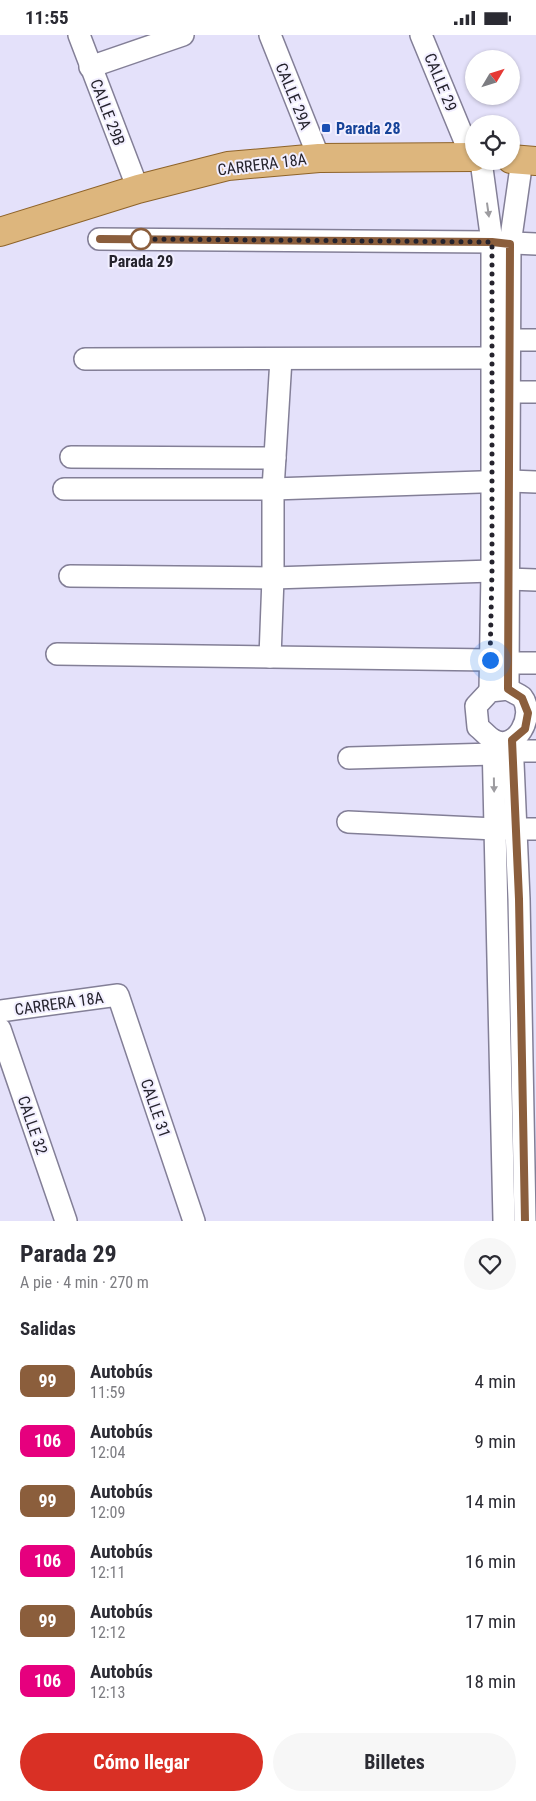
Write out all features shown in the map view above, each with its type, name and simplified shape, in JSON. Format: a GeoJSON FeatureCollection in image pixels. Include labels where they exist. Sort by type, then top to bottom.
{"type":"FeatureCollection","features":[{"type":"Feature","properties":{"kind":"main road","name":"CARRERA 18A"},"geometry":{"type":"LineString","coordinates":[[0,232],[138,189],[228,166],[319,157],[465,158]]}},
{"type":"Feature","properties":{"kind":"street","name":"CALLE 29B"},"geometry":{"type":"LineString","coordinates":[[79,35],[138,189]]}},
{"type":"Feature","properties":{"kind":"street"},"geometry":{"type":"LineString","coordinates":[[90,67],[183,35]]}},
{"type":"Feature","properties":{"kind":"street","name":"CALLE 29A"},"geometry":{"type":"LineString","coordinates":[[270,35],[319,157]]}},
{"type":"Feature","properties":{"kind":"street","name":"CALLE 29"},"geometry":{"type":"LineString","coordinates":[[421,35],[465,135]]}},
{"type":"Feature","properties":{"kind":"street"},"geometry":{"type":"LineString","coordinates":[[499,690],[501,482],[492,358],[501,243],[523,160]]}},
{"type":"Feature","properties":{"kind":"street","name":"CALLE 29"},"geometry":{"type":"LineString","coordinates":[[479,170],[501,243]]}},
{"type":"Feature","properties":{"kind":"street"},"geometry":{"type":"LineString","coordinates":[[100,239],[536,244]]}},
{"type":"Feature","properties":{"kind":"street"},"geometry":{"type":"LineString","coordinates":[[501,243],[510,340],[510,392],[501,482]]}},
{"type":"Feature","properties":{"kind":"street"},"geometry":{"type":"LineString","coordinates":[[510,340],[536,340]]}},
{"type":"Feature","properties":{"kind":"street"},"geometry":{"type":"LineString","coordinates":[[85,359],[492,358]]}},
{"type":"Feature","properties":{"kind":"street"},"geometry":{"type":"LineString","coordinates":[[270,657],[273,489],[281,359]]}},
{"type":"Feature","properties":{"kind":"street"},"geometry":{"type":"LineString","coordinates":[[510,392],[536,392]]}},
{"type":"Feature","properties":{"kind":"street"},"geometry":{"type":"LineString","coordinates":[[71,457],[275,458]]}},
{"type":"Feature","properties":{"kind":"street"},"geometry":{"type":"LineString","coordinates":[[64,489],[273,489],[536,482]]}},
{"type":"Feature","properties":{"kind":"street"},"geometry":{"type":"LineString","coordinates":[[70,575],[272,578],[500,575],[536,580]]}},
{"type":"Feature","properties":{"kind":"street"},"geometry":{"type":"LineString","coordinates":[[57,654],[536,663]]}},
{"type":"Feature","properties":{"kind":"street"},"geometry":{"type":"LineString","coordinates":[[499,690],[522,698],[528,713],[525,729],[503,746],[495,829],[504,1221]]}},
{"type":"Feature","properties":{"kind":"street"},"geometry":{"type":"LineString","coordinates":[[499,690],[476,707],[478,727],[503,746],[526,829],[528,898],[525,1221]]}},
{"type":"Feature","properties":{"kind":"street"},"geometry":{"type":"LineString","coordinates":[[349,758],[503,746],[536,751]]}},
{"type":"Feature","properties":{"kind":"street"},"geometry":{"type":"LineString","coordinates":[[348,822],[526,829]]}},
{"type":"Feature","properties":{"kind":"street","name":"CARRERA 18A"},"geometry":{"type":"LineString","coordinates":[[0,1011],[118,995]]}},
{"type":"Feature","properties":{"kind":"street","name":"CALLE 31"},"geometry":{"type":"LineString","coordinates":[[118,995],[194,1221]]}},
{"type":"Feature","properties":{"kind":"street","name":"CALLE 32"},"geometry":{"type":"LineString","coordinates":[[0,1029],[66,1221]]}},
{"type":"Feature","properties":{"kind":"bus line","name":"99"},"geometry":{"type":"LineString","coordinates":[[100,239],[492,242],[510,244],[508,689],[522,698],[528,713],[525,729],[512,740],[519,899],[525,1221]]}},
{"type":"Feature","properties":{"kind":"place","name":"Parada 28"},"geometry":{"type":"Point","coordinates":[326,128]}},
{"type":"Feature","properties":{"kind":"place","name":"Parada 29"},"geometry":{"type":"Point","coordinates":[141,239]}},
{"type":"Feature","properties":{"kind":"route"},"geometry":{"type":"LineString","coordinates":[[141,239],[139,239],[492,242],[492,571],[490,660]]}}]}
